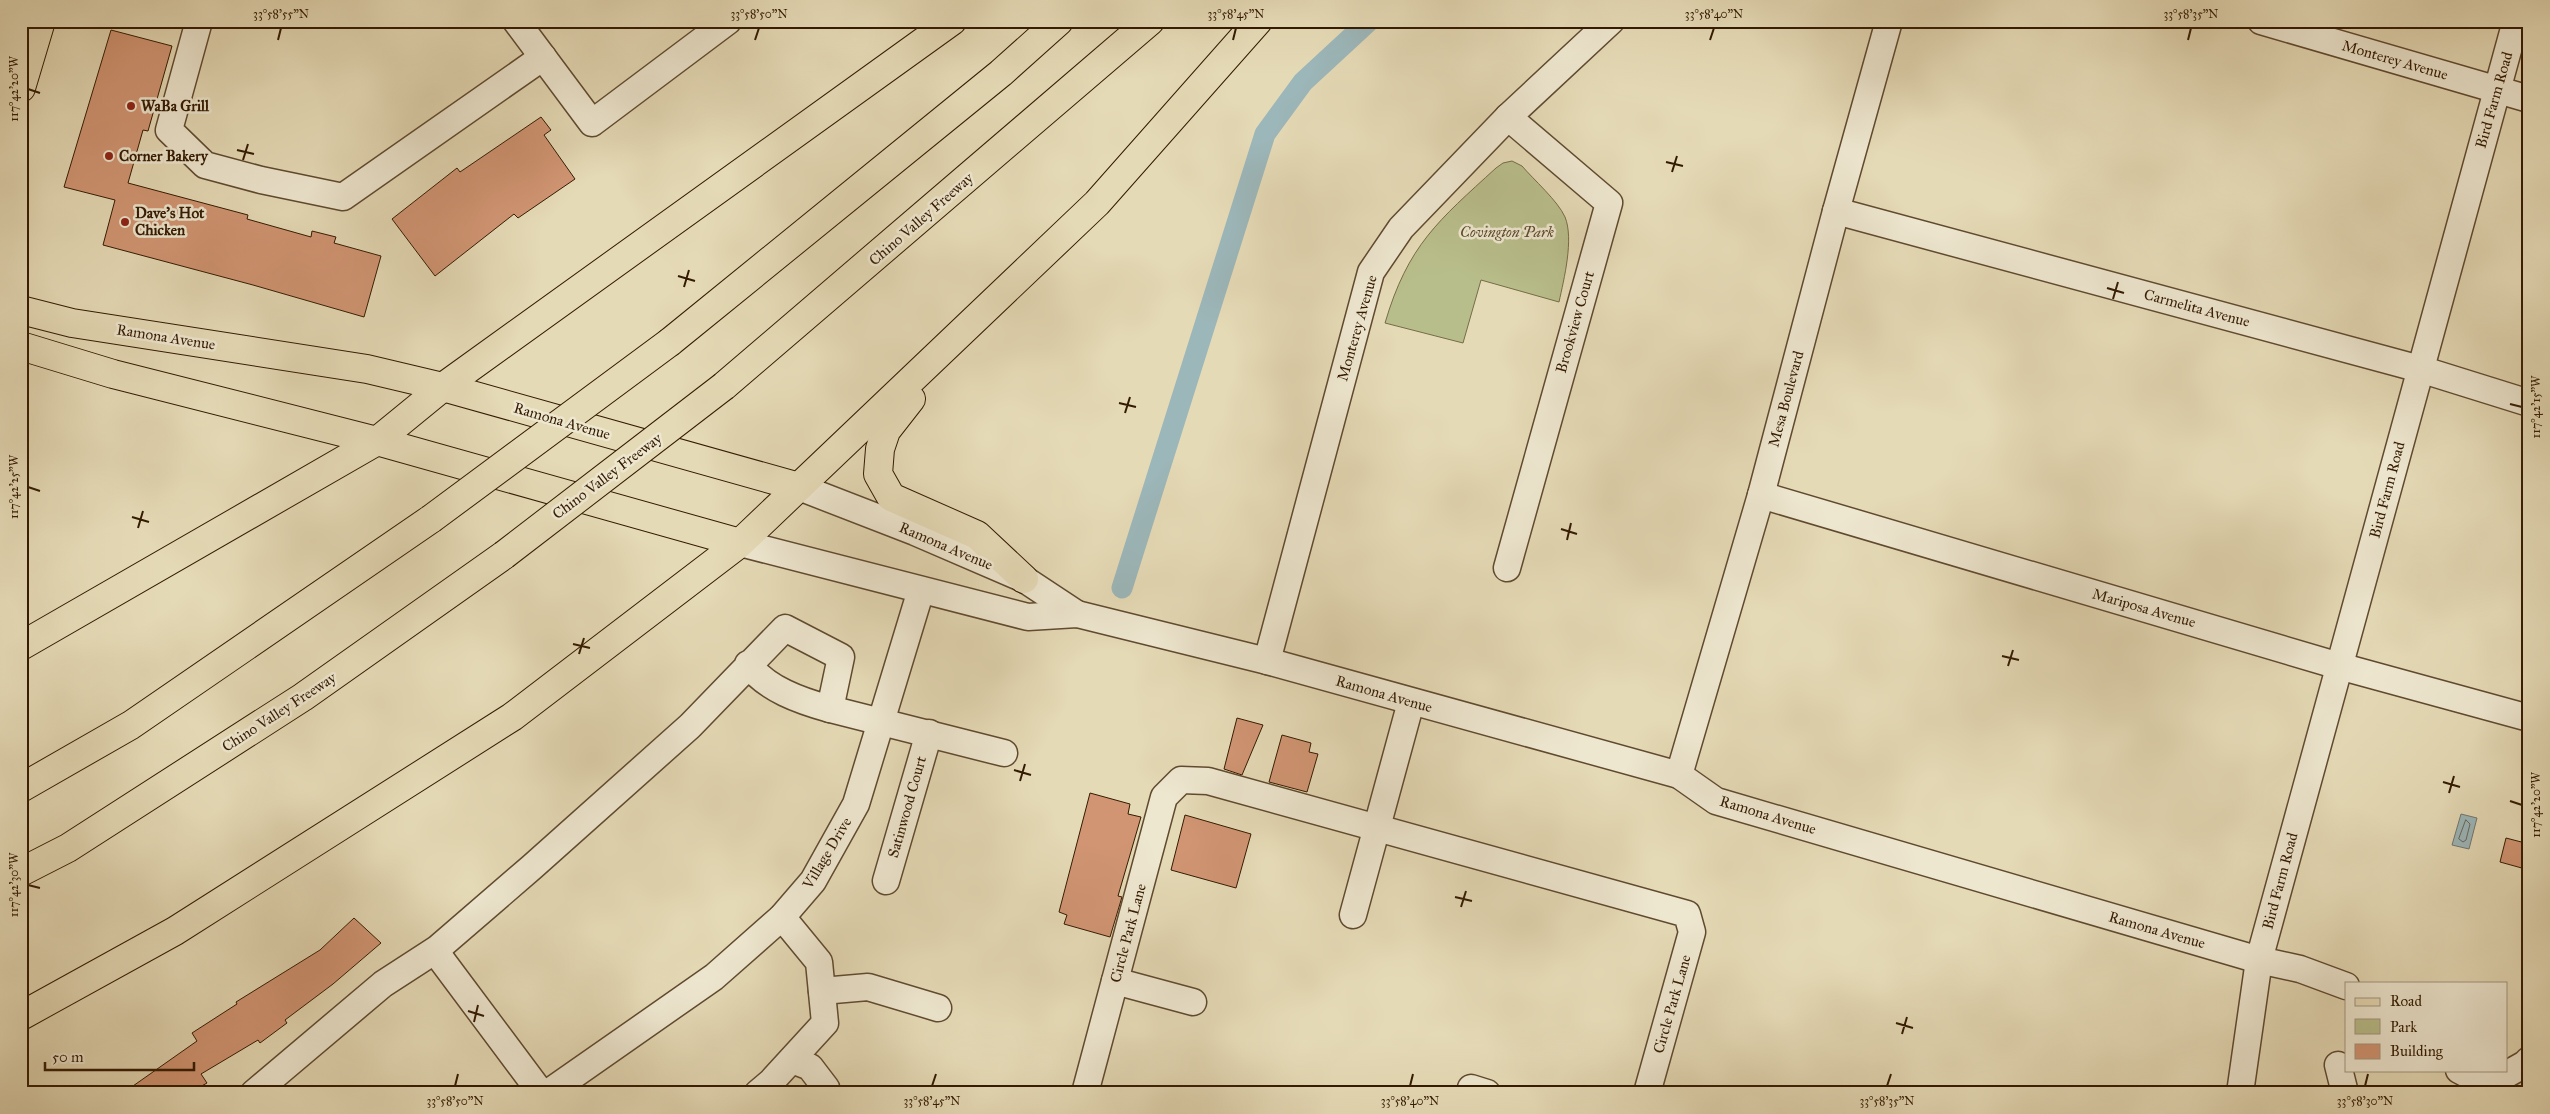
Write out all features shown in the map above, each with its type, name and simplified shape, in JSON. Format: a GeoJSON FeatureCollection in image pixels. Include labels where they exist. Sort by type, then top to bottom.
{"type":"FeatureCollection","features":[{"type":"Feature","properties":{"kind":"main road"},"geometry":{"type":"LineString","coordinates":[[21,88],[41,21]]}},
{"type":"Feature","properties":{"kind":"main road"},"geometry":{"type":"LineString","coordinates":[[21,646],[377,441],[443,387],[952,21]]}},
{"type":"Feature","properties":{"kind":"main road"},"geometry":{"type":"LineString","coordinates":[[21,788],[131,725],[431,519],[670,342],[1001,73],[1059,21]]}},
{"type":"Feature","properties":{"kind":"main road","name":"Chino Valley Freeway"},"geometry":{"type":"LineString","coordinates":[[21,872],[68,848],[304,697],[504,555],[724,386],[1150,21]]}},
{"type":"Feature","properties":{"kind":"main road"},"geometry":{"type":"LineString","coordinates":[[21,1016],[175,931],[512,717],[740,543],[1097,203],[1258,21]]}},
{"type":"Feature","properties":{"kind":"main road","name":"Ramona Avenue"},"geometry":{"type":"LineString","coordinates":[[21,310],[72,323],[367,369],[443,387],[798,487]]}},
{"type":"Feature","properties":{"kind":"main road"},"geometry":{"type":"LineString","coordinates":[[964,330],[886,432],[880,449],[878,474],[891,497],[977,535],[1024,579]]}},
{"type":"Feature","properties":{"kind":"main road","name":"Ramona Avenue"},"geometry":{"type":"LineString","coordinates":[[21,346],[113,374],[377,441],[740,543]]}},
{"type":"Feature","properties":{"kind":"street"},"geometry":{"type":"LineString","coordinates":[[199,21],[169,130],[205,165],[261,180],[343,198],[543,57]]}},
{"type":"Feature","properties":{"kind":"street"},"geometry":{"type":"LineString","coordinates":[[516,21],[592,123],[728,21]]}},
{"type":"Feature","properties":{"kind":"street","name":"Monterey Avenue"},"geometry":{"type":"LineString","coordinates":[[1267,661],[1371,272],[1401,228],[1508,117],[1611,21]]}},
{"type":"Feature","properties":{"kind":"street","name":"Mesa Boulevard"},"geometry":{"type":"LineString","coordinates":[[1679,775],[1761,495],[1836,211],[1889,21]]}},
{"type":"Feature","properties":{"kind":"street","name":"Monterey Avenue"},"geometry":{"type":"LineString","coordinates":[[2261,21],[2529,99]]}},
{"type":"Feature","properties":{"kind":"street","name":"Bird Farm Road"},"geometry":{"type":"LineString","coordinates":[[2240,1093],[2258,960],[2516,21]]}},
{"type":"Feature","properties":{"kind":"street","name":"Brookview Court"},"geometry":{"type":"LineString","coordinates":[[1507,568],[1608,203],[1508,117]]}},
{"type":"Feature","properties":{"kind":"street","name":"Carmelita Avenue"},"geometry":{"type":"LineString","coordinates":[[1836,211],[2420,369],[2529,404]]}},
{"type":"Feature","properties":{"kind":"street","name":"Ramona Avenue"},"geometry":{"type":"LineString","coordinates":[[798,487],[915,532],[1024,579],[1077,614]]}},
{"type":"Feature","properties":{"kind":"street","name":"Mariposa Avenue"},"geometry":{"type":"LineString","coordinates":[[1761,495],[2339,666],[2529,718]]}},
{"type":"Feature","properties":{"kind":"street","name":"Ramona Avenue"},"geometry":{"type":"LineString","coordinates":[[740,543],[1028,616],[1077,614],[1267,661],[1679,775],[1716,801],[2258,960],[2300,970],[2345,986]]}},
{"type":"Feature","properties":{"kind":"street","name":"Village Drive"},"geometry":{"type":"LineString","coordinates":[[548,1093],[714,977],[782,917],[813,881],[856,804],[921,590]]}},
{"type":"Feature","properties":{"kind":"street"},"geometry":{"type":"LineString","coordinates":[[254,1093],[383,984],[435,951],[690,726],[748,664],[785,628],[841,657],[830,708]]}},
{"type":"Feature","properties":{"kind":"street"},"geometry":{"type":"LineString","coordinates":[[748,664],[757,677],[804,702],[1004,753]]}},
{"type":"Feature","properties":{"kind":"street"},"geometry":{"type":"LineString","coordinates":[[1353,915],[1411,702]]}},
{"type":"Feature","properties":{"kind":"street","name":"Satinwood Court"},"geometry":{"type":"LineString","coordinates":[[886,881],[929,733]]}},
{"type":"Feature","properties":{"kind":"street"},"geometry":{"type":"LineString","coordinates":[[1608,756],[1654,758],[1669,754],[1690,736]]}},
{"type":"Feature","properties":{"kind":"street","name":"Circle Park Lane"},"geometry":{"type":"LineString","coordinates":[[1085,1093],[1164,797],[1181,780],[1208,781],[1687,914],[1692,932],[1647,1093]]}},
{"type":"Feature","properties":{"kind":"street"},"geometry":{"type":"LineString","coordinates":[[758,1093],[792,1060],[825,1023],[820,962],[782,917]]}},
{"type":"Feature","properties":{"kind":"street"},"geometry":{"type":"LineString","coordinates":[[435,951],[541,1093]]}},
{"type":"Feature","properties":{"kind":"street"},"geometry":{"type":"LineString","coordinates":[[1116,982],[1193,1002]]}},
{"type":"Feature","properties":{"kind":"street"},"geometry":{"type":"LineString","coordinates":[[822,991],[868,987],[938,1008]]}},
{"type":"Feature","properties":{"kind":"street"},"geometry":{"type":"LineString","coordinates":[[792,1060],[810,1067],[826,1088],[824,1093]]}},
{"type":"Feature","properties":{"kind":"street"},"geometry":{"type":"LineString","coordinates":[[2463,1072],[2492,1087],[2529,1060]]}},
{"type":"Feature","properties":{"kind":"street"},"geometry":{"type":"LineString","coordinates":[[2338,1065],[2345,1093]]}},
{"type":"Feature","properties":{"kind":"green space","name":"Covington Park"},"geometry":{"type":"Polygon","coordinates":[[[1512,161],[1522,166],[1551,197],[1562,211],[1568,226],[1568,247],[1559,302],[1481,280],[1463,343],[1385,323],[1404,273],[1427,236],[1457,204],[1496,168],[1503,163],[1512,161]]]}},
{"type":"Feature","properties":{"kind":"water"},"geometry":{"type":"Polygon","coordinates":[[[2461,814],[2477,818],[2469,849],[2452,845],[2461,814]]]}},
{"type":"Feature","properties":{"kind":"building"},"geometry":{"type":"Polygon","coordinates":[[[111,30],[172,46],[148,131],[143,130],[128,183],[248,215],[247,219],[311,237],[312,231],[336,237],[334,243],[381,256],[364,317],[103,245],[115,200],[64,187],[111,30]]]}},
{"type":"Feature","properties":{"kind":"building"},"geometry":{"type":"Polygon","coordinates":[[[541,117],[551,130],[544,135],[575,179],[518,218],[514,214],[435,276],[392,219],[457,168],[460,172],[541,117]]]}},
{"type":"Feature","properties":{"kind":"building"},"geometry":{"type":"Polygon","coordinates":[[[1237,718],[1263,725],[1242,775],[1224,769],[1237,718]]]}},
{"type":"Feature","properties":{"kind":"building"},"geometry":{"type":"Polygon","coordinates":[[[1282,735],[1311,743],[1309,752],[1318,754],[1307,792],[1269,782],[1282,735]]]}},
{"type":"Feature","properties":{"kind":"building"},"geometry":{"type":"Polygon","coordinates":[[[1090,793],[1130,804],[1128,814],[1141,817],[1118,896],[1122,897],[1110,937],[1064,924],[1067,915],[1059,912],[1090,793]]]}},
{"type":"Feature","properties":{"kind":"building"},"geometry":{"type":"Polygon","coordinates":[[[1185,815],[1251,834],[1236,888],[1171,870],[1185,815]]]}},
{"type":"Feature","properties":{"kind":"building"},"geometry":{"type":"Polygon","coordinates":[[[2506,838],[2529,844],[2529,870],[2500,862],[2506,838]]]}},
{"type":"Feature","properties":{"kind":"building"},"geometry":{"type":"Polygon","coordinates":[[[354,918],[381,943],[333,984],[285,1020],[287,1023],[260,1043],[258,1040],[201,1074],[207,1083],[189,1093],[123,1093],[197,1041],[192,1033],[237,1004],[236,1002],[320,950],[354,918]]]}},
{"type":"Feature","properties":{"kind":"waterway"},"geometry":{"type":"LineString","coordinates":[[1122,588],[1265,134],[1303,82],[1369,21]]}},
{"type":"Feature","properties":{"kind":"place","name":"WaBa Grill"},"geometry":{"type":"Point","coordinates":[131,106]}},
{"type":"Feature","properties":{"kind":"place","name":"Corner Bakery"},"geometry":{"type":"Point","coordinates":[109,156]}},
{"type":"Feature","properties":{"kind":"place","name":"Dave's Hot Chicken"},"geometry":{"type":"Point","coordinates":[125,222]}}]}
